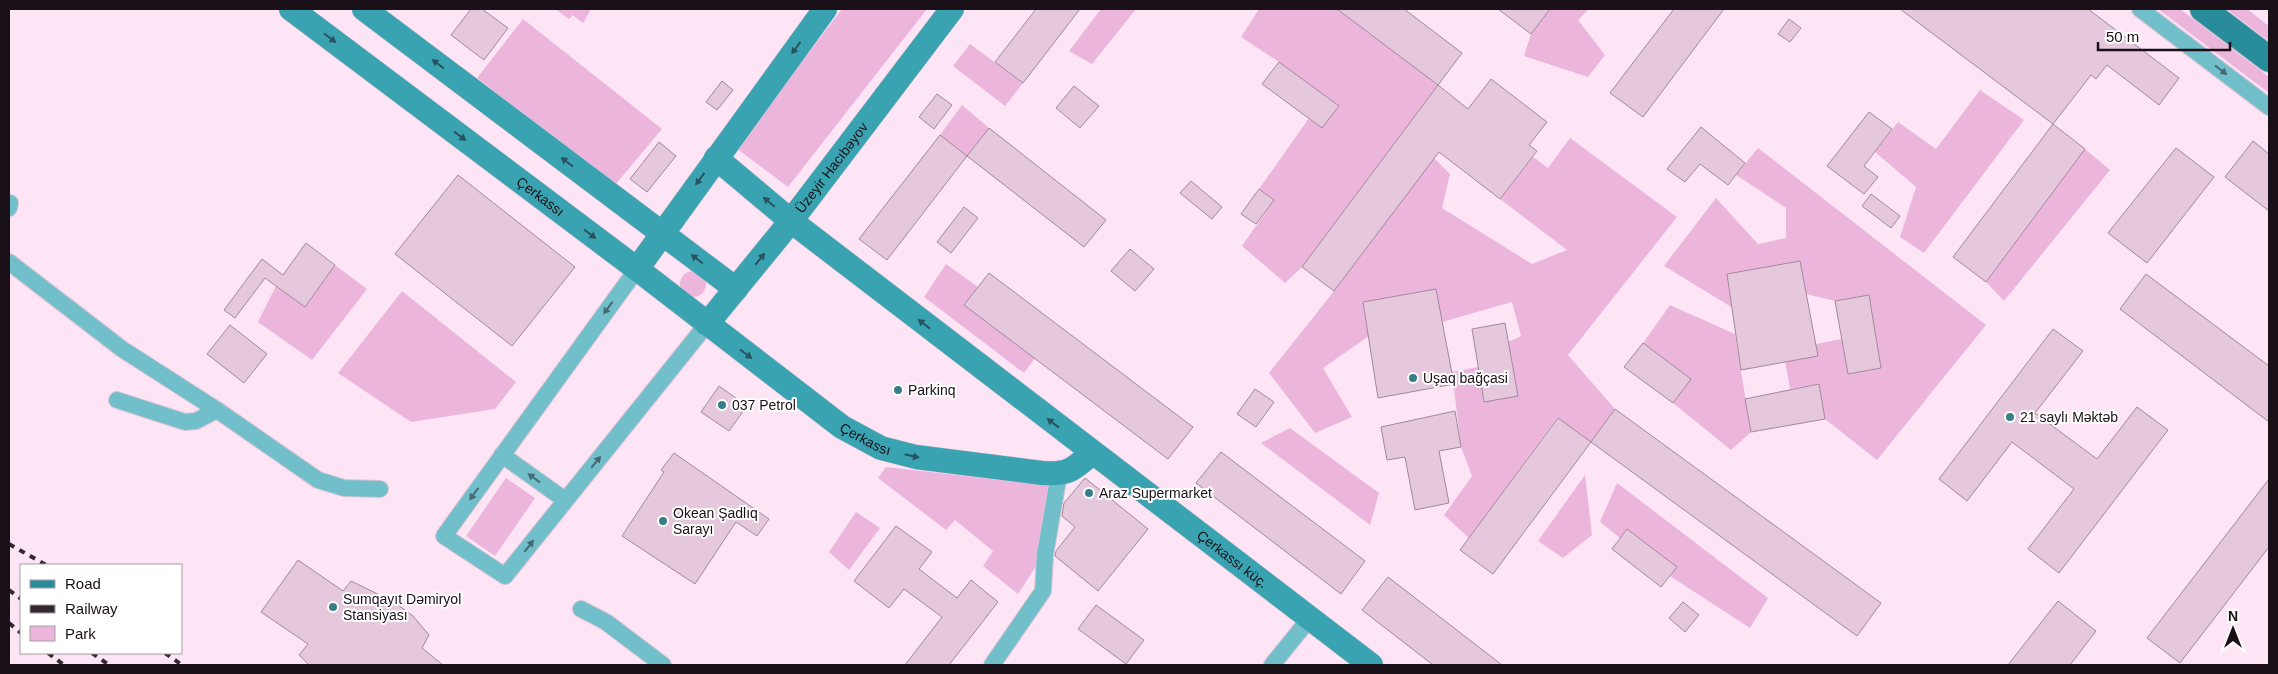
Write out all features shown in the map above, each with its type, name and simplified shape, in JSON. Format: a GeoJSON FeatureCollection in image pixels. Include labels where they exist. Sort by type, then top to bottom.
{"type":"FeatureCollection","features":[{"type":"Feature","properties":{"kind":"main road"},"geometry":{"type":"LineString","coordinates":[[2203,9],[2269,59]]}},
{"type":"Feature","properties":{"kind":"street","name":"Çerkassı"},"geometry":{"type":"LineString","coordinates":[[291,9],[637,269],[842,427],[872,444],[916,457],[1059,474]]}},
{"type":"Feature","properties":{"kind":"street"},"geometry":{"type":"LineString","coordinates":[[364,9],[736,289]]}},
{"type":"Feature","properties":{"kind":"street"},"geometry":{"type":"LineString","coordinates":[[707,324],[505,576],[444,536],[825,9]]}},
{"type":"Feature","properties":{"kind":"street","name":"Üzeyir Hacıbəyov"},"geometry":{"type":"LineString","coordinates":[[707,324],[791,220],[952,9]]}},
{"type":"Feature","properties":{"kind":"street"},"geometry":{"type":"LineString","coordinates":[[2140,9],[2269,107]]}},
{"type":"Feature","properties":{"kind":"street"},"geometry":{"type":"LineString","coordinates":[[716,158],[791,220],[1092,453],[1073,470],[1059,474],[1045,555],[1043,591],[992,665]]}},
{"type":"Feature","properties":{"kind":"street"},"geometry":{"type":"LineString","coordinates":[[9,262],[122,349],[216,410],[318,480],[344,488],[380,489]]}},
{"type":"Feature","properties":{"kind":"street"},"geometry":{"type":"LineString","coordinates":[[118,400],[185,422],[196,421],[216,410]]}},
{"type":"Feature","properties":{"kind":"street","name":"Çerkassı küç."},"geometry":{"type":"LineString","coordinates":[[1092,453],[1371,665]]}},
{"type":"Feature","properties":{"kind":"street"},"geometry":{"type":"LineString","coordinates":[[502,455],[565,500]]}},
{"type":"Feature","properties":{"kind":"street"},"geometry":{"type":"LineString","coordinates":[[581,610],[606,622],[663,665]]}},
{"type":"Feature","properties":{"kind":"street"},"geometry":{"type":"LineString","coordinates":[[1272,665],[1310,618]]}},
{"type":"Feature","properties":{"kind":"green space"},"geometry":{"type":"Polygon","coordinates":[[[555,9],[591,9],[583,23],[573,15],[569,19],[555,9]]]}},
{"type":"Feature","properties":{"kind":"green space"},"geometry":{"type":"Polygon","coordinates":[[[842,9],[927,9],[788,187],[736,148],[842,9]]]}},
{"type":"Feature","properties":{"kind":"green space"},"geometry":{"type":"Polygon","coordinates":[[[1101,9],[1136,9],[1092,64],[1069,51],[1101,9]]]}},
{"type":"Feature","properties":{"kind":"green space"},"geometry":{"type":"Polygon","coordinates":[[[1259,9],[1337,9],[1438,85],[1302,267],[1285,283],[1242,246],[1274,200],[1259,189],[1309,118],[1322,128],[1339,106],[1241,37],[1259,9]]]}},
{"type":"Feature","properties":{"kind":"green space"},"geometry":{"type":"Polygon","coordinates":[[[1550,9],[1589,9],[1578,20],[1605,55],[1588,77],[1524,56],[1531,34],[1550,9]]]}},
{"type":"Feature","properties":{"kind":"green space"},"geometry":{"type":"Polygon","coordinates":[[[2158,9],[2180,9],[2269,77],[2269,93],[2158,9]]]}},
{"type":"Feature","properties":{"kind":"green space"},"geometry":{"type":"Polygon","coordinates":[[[2227,9],[2247,9],[2269,26],[2269,41],[2227,9]]]}},
{"type":"Feature","properties":{"kind":"green space"},"geometry":{"type":"Polygon","coordinates":[[[523,19],[662,129],[615,185],[477,78],[523,19]]]}},
{"type":"Feature","properties":{"kind":"green space"},"geometry":{"type":"Polygon","coordinates":[[[970,44],[1023,83],[1005,106],[953,66],[970,44]]]}},
{"type":"Feature","properties":{"kind":"green space"},"geometry":{"type":"Polygon","coordinates":[[[1980,90],[2024,120],[1924,253],[1900,237],[1916,187],[1875,152],[1898,122],[1936,149],[1980,90]]]}},
{"type":"Feature","properties":{"kind":"green space"},"geometry":{"type":"Polygon","coordinates":[[[962,105],[989,128],[967,156],[940,135],[962,105]]]}},
{"type":"Feature","properties":{"kind":"green space"},"geometry":{"type":"Polygon","coordinates":[[[1570,138],[1677,217],[1568,355],[1615,409],[1591,442],[1557,418],[1469,538],[1444,515],[1472,476],[1461,447],[1452,372],[1478,367],[1484,402],[1508,342],[1521,336],[1512,302],[1442,322],[1436,289],[1363,302],[1369,336],[1323,368],[1352,417],[1315,433],[1269,373],[1334,291],[1434,158],[1450,174],[1442,208],[1532,264],[1567,250],[1500,199],[1533,157],[1548,168],[1570,138]]]}},
{"type":"Feature","properties":{"kind":"green space"},"geometry":{"type":"Polygon","coordinates":[[[1758,148],[1986,325],[1877,460],[1825,419],[1819,384],[1790,389],[1785,361],[1816,344],[1842,339],[1848,374],[1881,368],[1869,295],[1835,301],[1806,294],[1800,261],[1727,274],[1733,308],[1664,266],[1716,198],[1758,244],[1786,238],[1786,208],[1736,175],[1758,148]]]}},
{"type":"Feature","properties":{"kind":"green space"},"geometry":{"type":"Polygon","coordinates":[[[2085,149],[2110,170],[2004,301],[1986,282],[2085,149]]]}},
{"type":"Feature","properties":{"kind":"green space"},"geometry":{"type":"Polygon","coordinates":[[[946,264],[978,287],[964,305],[1035,358],[1024,373],[924,297],[946,264]]]}},
{"type":"Feature","properties":{"kind":"green space"},"geometry":{"type":"Polygon","coordinates":[[[335,265],[367,289],[312,360],[258,322],[276,286],[305,307],[335,265]]]}},
{"type":"Feature","properties":{"kind":"green space"},"geometry":{"type":"Polygon","coordinates":[[[693,271],[702,275],[706,284],[702,293],[693,297],[684,293],[680,284],[684,275],[693,271]]]}},
{"type":"Feature","properties":{"kind":"green space"},"geometry":{"type":"Polygon","coordinates":[[[402,291],[516,382],[495,409],[411,422],[338,373],[402,291]]]}},
{"type":"Feature","properties":{"kind":"green space"},"geometry":{"type":"Polygon","coordinates":[[[1670,305],[1735,334],[1751,432],[1731,450],[1673,403],[1691,379],[1643,343],[1670,305]]]}},
{"type":"Feature","properties":{"kind":"green space"},"geometry":{"type":"Polygon","coordinates":[[[1290,428],[1379,493],[1370,525],[1261,443],[1290,428]]]}},
{"type":"Feature","properties":{"kind":"green space"},"geometry":{"type":"Polygon","coordinates":[[[886,467],[1048,485],[1037,565],[1018,594],[983,566],[993,551],[955,520],[946,530],[878,478],[886,467]]]}},
{"type":"Feature","properties":{"kind":"green space"},"geometry":{"type":"Polygon","coordinates":[[[1585,475],[1592,535],[1563,558],[1538,541],[1585,475]]]}},
{"type":"Feature","properties":{"kind":"green space"},"geometry":{"type":"Polygon","coordinates":[[[506,478],[535,498],[495,556],[466,536],[506,478]]]}},
{"type":"Feature","properties":{"kind":"green space"},"geometry":{"type":"Polygon","coordinates":[[[1617,483],[1768,598],[1750,628],[1670,576],[1677,567],[1627,529],[1620,538],[1600,522],[1617,483]]]}},
{"type":"Feature","properties":{"kind":"green space"},"geometry":{"type":"Polygon","coordinates":[[[856,512],[880,528],[849,570],[829,552],[856,512]]]}},
{"type":"Feature","properties":{"kind":"building"},"geometry":{"type":"Polygon","coordinates":[[[471,9],[482,9],[508,28],[484,60],[451,35],[471,9]]]}},
{"type":"Feature","properties":{"kind":"building"},"geometry":{"type":"Polygon","coordinates":[[[1036,9],[1080,9],[1023,83],[995,62],[1036,9]]]}},
{"type":"Feature","properties":{"kind":"building"},"geometry":{"type":"Polygon","coordinates":[[[1337,9],[1404,9],[1462,53],[1438,85],[1337,9]]]}},
{"type":"Feature","properties":{"kind":"building"},"geometry":{"type":"Polygon","coordinates":[[[1498,9],[1550,9],[1531,34],[1498,9]]]}},
{"type":"Feature","properties":{"kind":"building"},"geometry":{"type":"Polygon","coordinates":[[[1674,9],[1724,9],[1643,117],[1610,93],[1674,9]]]}},
{"type":"Feature","properties":{"kind":"building"},"geometry":{"type":"Polygon","coordinates":[[[1900,9],[2088,9],[2179,78],[2159,105],[2107,65],[2096,79],[2091,75],[2053,124],[1900,9]]]}},
{"type":"Feature","properties":{"kind":"building"},"geometry":{"type":"Polygon","coordinates":[[[1789,19],[1801,28],[1790,42],[1778,34],[1789,19]]]}},
{"type":"Feature","properties":{"kind":"building"},"geometry":{"type":"Polygon","coordinates":[[[1279,62],[1339,106],[1322,128],[1262,84],[1279,62]]]}},
{"type":"Feature","properties":{"kind":"building"},"geometry":{"type":"Polygon","coordinates":[[[1491,79],[1547,122],[1529,145],[1537,151],[1500,199],[1439,152],[1334,291],[1302,267],[1438,85],[1468,109],[1491,79]]]}},
{"type":"Feature","properties":{"kind":"building"},"geometry":{"type":"Polygon","coordinates":[[[722,81],[733,90],[717,110],[706,102],[722,81]]]}},
{"type":"Feature","properties":{"kind":"building"},"geometry":{"type":"Polygon","coordinates":[[[1074,86],[1099,106],[1080,128],[1056,108],[1074,86]]]}},
{"type":"Feature","properties":{"kind":"building"},"geometry":{"type":"Polygon","coordinates":[[[937,94],[952,105],[934,129],[919,117],[937,94]]]}},
{"type":"Feature","properties":{"kind":"building"},"geometry":{"type":"Polygon","coordinates":[[[1869,112],[1892,129],[1864,166],[1878,177],[1864,194],[1827,166],[1869,112]]]}},
{"type":"Feature","properties":{"kind":"building"},"geometry":{"type":"Polygon","coordinates":[[[2053,124],[2085,149],[1986,282],[1953,257],[2053,124]]]}},
{"type":"Feature","properties":{"kind":"building"},"geometry":{"type":"Polygon","coordinates":[[[1701,127],[1745,163],[1728,185],[1700,164],[1685,182],[1667,169],[1701,127]]]}},
{"type":"Feature","properties":{"kind":"building"},"geometry":{"type":"Polygon","coordinates":[[[989,128],[1106,220],[1084,247],[967,156],[989,128]]]}},
{"type":"Feature","properties":{"kind":"building"},"geometry":{"type":"Polygon","coordinates":[[[940,135],[967,156],[887,260],[859,239],[940,135]]]}},
{"type":"Feature","properties":{"kind":"building"},"geometry":{"type":"Polygon","coordinates":[[[2253,141],[2269,154],[2269,211],[2225,177],[2253,141]]]}},
{"type":"Feature","properties":{"kind":"building"},"geometry":{"type":"Polygon","coordinates":[[[659,142],[676,156],[647,192],[630,179],[659,142]]]}},
{"type":"Feature","properties":{"kind":"building"},"geometry":{"type":"Polygon","coordinates":[[[2176,148],[2214,177],[2147,263],[2108,233],[2176,148]]]}},
{"type":"Feature","properties":{"kind":"building"},"geometry":{"type":"Polygon","coordinates":[[[458,175],[575,267],[512,346],[395,254],[458,175]]]}},
{"type":"Feature","properties":{"kind":"building"},"geometry":{"type":"Polygon","coordinates":[[[1191,181],[1222,207],[1212,219],[1180,193],[1191,181]]]}},
{"type":"Feature","properties":{"kind":"building"},"geometry":{"type":"Polygon","coordinates":[[[1259,189],[1274,200],[1256,224],[1241,214],[1259,189]]]}},
{"type":"Feature","properties":{"kind":"building"},"geometry":{"type":"Polygon","coordinates":[[[1871,194],[1900,216],[1891,228],[1862,206],[1871,194]]]}},
{"type":"Feature","properties":{"kind":"building"},"geometry":{"type":"Polygon","coordinates":[[[964,207],[978,218],[951,253],[937,242],[964,207]]]}},
{"type":"Feature","properties":{"kind":"building"},"geometry":{"type":"Polygon","coordinates":[[[306,243],[335,265],[305,307],[265,278],[235,318],[224,310],[262,259],[283,275],[306,243]]]}},
{"type":"Feature","properties":{"kind":"building"},"geometry":{"type":"Polygon","coordinates":[[[1130,249],[1154,269],[1135,291],[1111,271],[1130,249]]]}},
{"type":"Feature","properties":{"kind":"building"},"geometry":{"type":"Polygon","coordinates":[[[1800,261],[1818,356],[1741,370],[1727,274],[1800,261]]]}},
{"type":"Feature","properties":{"kind":"building"},"geometry":{"type":"Polygon","coordinates":[[[989,273],[1193,427],[1168,459],[964,305],[989,273]]]}},
{"type":"Feature","properties":{"kind":"building"},"geometry":{"type":"Polygon","coordinates":[[[2146,274],[2269,366],[2269,422],[2120,309],[2146,274]]]}},
{"type":"Feature","properties":{"kind":"building"},"geometry":{"type":"Polygon","coordinates":[[[1436,289],[1454,384],[1378,398],[1363,302],[1436,289]]]}},
{"type":"Feature","properties":{"kind":"building"},"geometry":{"type":"Polygon","coordinates":[[[1869,295],[1881,368],[1848,374],[1835,301],[1869,295]]]}},
{"type":"Feature","properties":{"kind":"building"},"geometry":{"type":"Polygon","coordinates":[[[1505,323],[1518,396],[1484,402],[1472,329],[1505,323]]]}},
{"type":"Feature","properties":{"kind":"building"},"geometry":{"type":"Polygon","coordinates":[[[230,325],[267,354],[244,383],[207,354],[230,325]]]}},
{"type":"Feature","properties":{"kind":"building","name":"21 saylı Məktəb"},"geometry":{"type":"Polygon","coordinates":[[[2053,329],[2083,351],[2035,413],[2097,459],[2137,407],[2168,430],[2059,573],[2028,549],[2074,489],[2012,442],[1967,501],[1939,479],[2053,329]]]}},
{"type":"Feature","properties":{"kind":"building"},"geometry":{"type":"Polygon","coordinates":[[[1643,343],[1691,379],[1673,403],[1624,367],[1643,343]]]}},
{"type":"Feature","properties":{"kind":"building"},"geometry":{"type":"Polygon","coordinates":[[[1819,384],[1825,419],[1751,432],[1745,399],[1819,384]]]}},
{"type":"Feature","properties":{"kind":"building"},"geometry":{"type":"Polygon","coordinates":[[[719,386],[747,406],[729,431],[701,412],[719,386]]]}},
{"type":"Feature","properties":{"kind":"building"},"geometry":{"type":"Polygon","coordinates":[[[1255,389],[1274,402],[1256,427],[1237,414],[1255,389]]]}},
{"type":"Feature","properties":{"kind":"building"},"geometry":{"type":"Polygon","coordinates":[[[1615,409],[1881,603],[1857,636],[1591,442],[1615,409]]]}},
{"type":"Feature","properties":{"kind":"building"},"geometry":{"type":"Polygon","coordinates":[[[1455,411],[1461,447],[1439,451],[1449,503],[1415,510],[1405,457],[1387,460],[1381,427],[1455,411]]]}},
{"type":"Feature","properties":{"kind":"building"},"geometry":{"type":"Polygon","coordinates":[[[1558,418],[1591,442],[1493,574],[1460,550],[1558,418]]]}},
{"type":"Feature","properties":{"kind":"building"},"geometry":{"type":"Polygon","coordinates":[[[1221,452],[1365,561],[1341,594],[1196,483],[1221,452]]]}},
{"type":"Feature","properties":{"kind":"building"},"geometry":{"type":"Polygon","coordinates":[[[674,453],[769,519],[757,536],[736,522],[695,584],[622,536],[664,472],[661,470],[674,453]]]}},
{"type":"Feature","properties":{"kind":"building"},"geometry":{"type":"Polygon","coordinates":[[[1085,478],[1148,529],[1098,591],[1055,556],[1056,551],[1075,527],[1062,516],[1064,503],[1085,478]]]}},
{"type":"Feature","properties":{"kind":"building"},"geometry":{"type":"Polygon","coordinates":[[[2269,479],[2269,547],[2180,663],[2147,638],[2269,479]]]}},
{"type":"Feature","properties":{"kind":"building"},"geometry":{"type":"Polygon","coordinates":[[[896,526],[932,552],[919,569],[957,598],[971,580],[998,602],[949,665],[905,665],[942,617],[904,589],[889,608],[854,581],[896,526]]]}},
{"type":"Feature","properties":{"kind":"building"},"geometry":{"type":"Polygon","coordinates":[[[1627,529],[1677,567],[1661,587],[1612,549],[1627,529]]]}},
{"type":"Feature","properties":{"kind":"building","name":"Sumqayıt Dəmiryol Stansiyası"},"geometry":{"type":"Polygon","coordinates":[[[298,560],[343,591],[351,581],[394,602],[413,616],[429,635],[422,648],[443,665],[309,665],[299,655],[308,644],[261,612],[298,560]]]}},
{"type":"Feature","properties":{"kind":"building"},"geometry":{"type":"Polygon","coordinates":[[[1388,577],[1502,665],[1433,665],[1362,610],[1388,577]]]}},
{"type":"Feature","properties":{"kind":"building"},"geometry":{"type":"Polygon","coordinates":[[[2058,601],[2096,631],[2070,665],[2008,665],[2058,601]]]}},
{"type":"Feature","properties":{"kind":"building"},"geometry":{"type":"Polygon","coordinates":[[[1683,602],[1699,615],[1685,632],[1669,618],[1683,602]]]}},
{"type":"Feature","properties":{"kind":"building"},"geometry":{"type":"Polygon","coordinates":[[[1096,605],[1144,640],[1126,664],[1078,629],[1096,605]]]}},
{"type":"Feature","properties":{"kind":"railway"},"geometry":{"type":"LineString","coordinates":[[9,544],[44,564]]}},
{"type":"Feature","properties":{"kind":"railway"},"geometry":{"type":"LineString","coordinates":[[9,590],[20,598]]}},
{"type":"Feature","properties":{"kind":"railway"},"geometry":{"type":"LineString","coordinates":[[9,623],[20,632]]}},
{"type":"Feature","properties":{"kind":"railway"},"geometry":{"type":"LineString","coordinates":[[49,654],[64,665]]}},
{"type":"Feature","properties":{"kind":"railway"},"geometry":{"type":"LineString","coordinates":[[93,654],[109,665]]}},
{"type":"Feature","properties":{"kind":"railway"},"geometry":{"type":"LineString","coordinates":[[166,654],[182,665]]}},
{"type":"Feature","properties":{"kind":"place","name":"Uşaq bağçasi"},"geometry":{"type":"Point","coordinates":[1413,378]}},
{"type":"Feature","properties":{"kind":"place","name":"Parkinq"},"geometry":{"type":"Point","coordinates":[898,390]}},
{"type":"Feature","properties":{"kind":"place","name":"037 Petrol"},"geometry":{"type":"Point","coordinates":[722,405]}},
{"type":"Feature","properties":{"kind":"place","name":"21 saylı Məktəb"},"geometry":{"type":"Point","coordinates":[2010,417]}},
{"type":"Feature","properties":{"kind":"place","name":"Araz Supermarket"},"geometry":{"type":"Point","coordinates":[1089,493]}},
{"type":"Feature","properties":{"kind":"place","name":"Okean Şadlıq Sarayı"},"geometry":{"type":"Point","coordinates":[663,521]}},
{"type":"Feature","properties":{"kind":"place","name":"Sumqayıt Dəmiryol Stansiyası"},"geometry":{"type":"Point","coordinates":[333,607]}}]}
